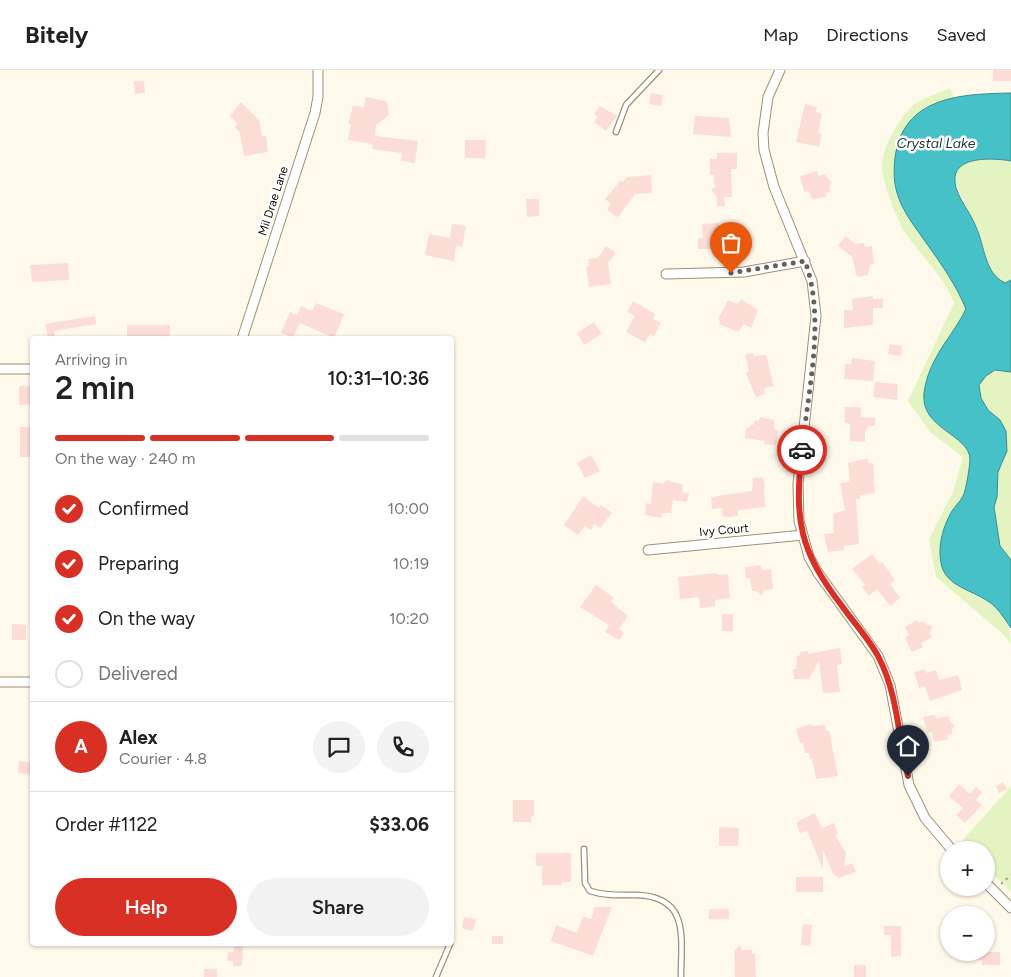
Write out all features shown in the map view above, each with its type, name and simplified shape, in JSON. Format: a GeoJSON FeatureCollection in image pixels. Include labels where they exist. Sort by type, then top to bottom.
{"type":"FeatureCollection","features":[{"type":"Feature","properties":{"kind":"street","name":"Mil Drae Lane"},"geometry":{"type":"LineString","coordinates":[[243,336],[315,113],[318,98],[318,70]]}},
{"type":"Feature","properties":{"kind":"street"},"geometry":{"type":"LineString","coordinates":[[780,70],[768,97],[763,133],[764,150],[774,187],[812,281],[816,316],[798,484],[798,512],[809,557],[818,573],[878,656],[890,685],[909,785],[925,818],[944,841]]}},
{"type":"Feature","properties":{"kind":"street"},"geometry":{"type":"LineString","coordinates":[[666,274],[744,272],[805,261]]}},
{"type":"Feature","properties":{"kind":"street"},"geometry":{"type":"LineString","coordinates":[[0,369],[30,369]]}},
{"type":"Feature","properties":{"kind":"street","name":"Ivy Court"},"geometry":{"type":"LineString","coordinates":[[648,550],[803,535]]}},
{"type":"Feature","properties":{"kind":"street"},"geometry":{"type":"LineString","coordinates":[[0,682],[30,682]]}},
{"type":"Feature","properties":{"kind":"street"},"geometry":{"type":"LineString","coordinates":[[995,893],[1011,908]]}},
{"type":"Feature","properties":{"kind":"lane"},"geometry":{"type":"LineString","coordinates":[[616,132],[626,105],[659,70]]}},
{"type":"Feature","properties":{"kind":"lane"},"geometry":{"type":"LineString","coordinates":[[584,849],[585,883],[590,892],[650,896],[669,903],[678,916],[681,930],[681,977]]}},
{"type":"Feature","properties":{"kind":"lane"},"geometry":{"type":"LineString","coordinates":[[436,977],[449,946]]}},
{"type":"Feature","properties":{"kind":"path"},"geometry":{"type":"LineString","coordinates":[[1001,884],[1011,875]]}},
{"type":"Feature","properties":{"kind":"green space"},"geometry":{"type":"Polygon","coordinates":[[[950,88],[954,98],[936,104],[920,114],[901,136],[895,162],[894,185],[897,197],[904,211],[933,251],[966,309],[930,370],[924,394],[925,406],[930,415],[962,443],[968,451],[970,459],[963,496],[953,510],[941,540],[941,563],[951,580],[983,599],[1002,615],[1009,627],[1011,644],[1003,634],[936,577],[929,539],[953,492],[963,457],[930,432],[908,401],[954,303],[938,274],[904,231],[889,197],[882,169],[886,148],[904,114],[915,104],[950,88]]]}},
{"type":"Feature","properties":{"kind":"green space"},"geometry":{"type":"Polygon","coordinates":[[[983,159],[1011,161],[1011,280],[1005,283],[998,279],[990,269],[966,205],[955,182],[956,170],[963,163],[983,159]]]}},
{"type":"Feature","properties":{"kind":"green space"},"geometry":{"type":"Polygon","coordinates":[[[995,370],[1011,372],[1011,560],[1000,546],[994,507],[997,497],[998,472],[1003,463],[1000,420],[987,408],[980,395],[982,382],[995,370]]]}},
{"type":"Feature","properties":{"kind":"green space"},"geometry":{"type":"Polygon","coordinates":[[[1011,786],[1011,892],[995,876],[995,841],[962,841],[1011,786]]]}},
{"type":"Feature","properties":{"kind":"water","name":"Crystal Lake"},"geometry":{"type":"Polygon","coordinates":[[[1011,93],[1011,161],[985,159],[967,163],[960,167],[956,173],[955,182],[958,193],[979,234],[986,258],[993,273],[1005,283],[1011,280],[1011,372],[995,370],[986,376],[979,385],[981,398],[988,410],[1000,420],[1006,431],[1007,451],[998,472],[997,497],[994,507],[1000,546],[1011,560],[1011,628],[994,606],[962,588],[946,576],[941,563],[940,547],[943,532],[952,511],[964,493],[970,459],[968,450],[962,443],[929,415],[925,405],[924,393],[931,369],[941,349],[966,309],[948,275],[902,206],[896,188],[894,171],[900,137],[909,122],[922,110],[954,98],[1011,93]]]}},
{"type":"Feature","properties":{"kind":"building"},"geometry":{"type":"Polygon","coordinates":[[[993,70],[1011,70],[1011,81],[993,81],[993,70]]]}},
{"type":"Feature","properties":{"kind":"building"},"geometry":{"type":"Polygon","coordinates":[[[134,81],[144,81],[145,93],[135,94],[134,81]]]}},
{"type":"Feature","properties":{"kind":"building"},"geometry":{"type":"Polygon","coordinates":[[[651,93],[663,95],[661,106],[649,104],[651,93]]]}},
{"type":"Feature","properties":{"kind":"building"},"geometry":{"type":"Polygon","coordinates":[[[366,97],[386,101],[388,106],[389,115],[376,125],[375,136],[418,141],[415,163],[401,161],[402,153],[372,149],[373,145],[368,143],[348,140],[351,124],[348,124],[353,106],[364,107],[366,97]]]}},
{"type":"Feature","properties":{"kind":"building"},"geometry":{"type":"Polygon","coordinates":[[[241,102],[259,120],[262,136],[266,136],[268,152],[244,156],[240,133],[235,127],[238,124],[230,116],[241,102]]]}},
{"type":"Feature","properties":{"kind":"building"},"geometry":{"type":"Polygon","coordinates":[[[805,104],[817,107],[816,112],[822,114],[818,133],[822,134],[819,147],[796,142],[805,104]]]}},
{"type":"Feature","properties":{"kind":"building"},"geometry":{"type":"Polygon","coordinates":[[[600,106],[617,116],[606,131],[594,122],[598,117],[594,114],[600,106]]]}},
{"type":"Feature","properties":{"kind":"building"},"geometry":{"type":"Polygon","coordinates":[[[695,116],[729,118],[731,137],[693,134],[695,116]]]}},
{"type":"Feature","properties":{"kind":"building"},"geometry":{"type":"Polygon","coordinates":[[[465,140],[486,140],[485,158],[465,158],[465,140]]]}},
{"type":"Feature","properties":{"kind":"building"},"geometry":{"type":"Polygon","coordinates":[[[717,153],[737,153],[737,169],[731,169],[732,197],[724,197],[725,206],[717,206],[717,197],[711,190],[715,187],[714,175],[710,175],[710,159],[717,159],[717,153]]]}},
{"type":"Feature","properties":{"kind":"building"},"geometry":{"type":"Polygon","coordinates":[[[817,171],[819,176],[825,174],[832,182],[829,187],[830,192],[825,193],[827,196],[812,200],[809,191],[804,192],[800,176],[817,171]]]}},
{"type":"Feature","properties":{"kind":"building"},"geometry":{"type":"Polygon","coordinates":[[[651,175],[652,193],[635,194],[619,216],[616,217],[607,210],[611,204],[605,199],[621,180],[623,182],[627,177],[651,175]]]}},
{"type":"Feature","properties":{"kind":"building"},"geometry":{"type":"Polygon","coordinates":[[[526,199],[539,199],[539,216],[527,217],[526,199]]]}},
{"type":"Feature","properties":{"kind":"building"},"geometry":{"type":"Polygon","coordinates":[[[718,223],[723,243],[714,244],[713,249],[698,249],[698,238],[703,238],[702,224],[718,223]]]}},
{"type":"Feature","properties":{"kind":"building"},"geometry":{"type":"Polygon","coordinates":[[[452,224],[466,226],[462,247],[456,246],[454,261],[425,255],[429,234],[450,238],[452,224]]]}},
{"type":"Feature","properties":{"kind":"building"},"geometry":{"type":"Polygon","coordinates":[[[845,236],[856,244],[864,243],[865,247],[872,246],[874,264],[870,265],[868,275],[857,277],[852,257],[838,246],[845,236]]]}},
{"type":"Feature","properties":{"kind":"building"},"geometry":{"type":"Polygon","coordinates":[[[606,246],[616,253],[608,263],[611,284],[589,287],[586,267],[589,266],[588,259],[598,258],[606,246]]]}},
{"type":"Feature","properties":{"kind":"building"},"geometry":{"type":"Polygon","coordinates":[[[68,263],[69,280],[32,282],[30,265],[68,263]]]}},
{"type":"Feature","properties":{"kind":"building"},"geometry":{"type":"Polygon","coordinates":[[[873,296],[873,299],[883,299],[883,308],[873,308],[873,325],[844,328],[844,310],[853,310],[852,299],[873,296]]]}},
{"type":"Feature","properties":{"kind":"building"},"geometry":{"type":"Polygon","coordinates":[[[741,299],[758,310],[751,328],[744,324],[738,332],[719,324],[720,321],[718,319],[728,300],[738,304],[741,299]]]}},
{"type":"Feature","properties":{"kind":"building"},"geometry":{"type":"Polygon","coordinates":[[[633,301],[655,314],[653,319],[661,323],[654,336],[650,334],[645,342],[626,332],[635,316],[627,312],[633,301]]]}},
{"type":"Feature","properties":{"kind":"building"},"geometry":{"type":"Polygon","coordinates":[[[316,303],[344,314],[335,336],[329,336],[300,323],[294,336],[281,333],[290,312],[297,315],[301,306],[312,311],[316,303]]]}},
{"type":"Feature","properties":{"kind":"building"},"geometry":{"type":"Polygon","coordinates":[[[95,316],[96,324],[54,331],[55,336],[48,336],[45,324],[95,316]]]}},
{"type":"Feature","properties":{"kind":"building"},"geometry":{"type":"Polygon","coordinates":[[[594,322],[602,334],[584,345],[577,333],[594,322]]]}},
{"type":"Feature","properties":{"kind":"building"},"geometry":{"type":"Polygon","coordinates":[[[127,325],[170,325],[170,336],[127,336],[127,325]]]}},
{"type":"Feature","properties":{"kind":"building"},"geometry":{"type":"Polygon","coordinates":[[[890,344],[902,346],[901,356],[888,354],[890,344]]]}},
{"type":"Feature","properties":{"kind":"building"},"geometry":{"type":"Polygon","coordinates":[[[753,353],[754,356],[766,355],[774,386],[764,388],[765,394],[756,397],[746,374],[749,370],[745,355],[753,353]]]}},
{"type":"Feature","properties":{"kind":"building"},"geometry":{"type":"Polygon","coordinates":[[[852,358],[875,361],[873,381],[844,379],[845,364],[851,364],[852,358]]]}},
{"type":"Feature","properties":{"kind":"building"},"geometry":{"type":"Polygon","coordinates":[[[875,382],[898,384],[897,400],[873,397],[875,382]]]}},
{"type":"Feature","properties":{"kind":"building"},"geometry":{"type":"Polygon","coordinates":[[[19,386],[30,386],[30,404],[19,405],[19,386]]]}},
{"type":"Feature","properties":{"kind":"building"},"geometry":{"type":"Polygon","coordinates":[[[845,407],[861,407],[861,417],[875,418],[875,426],[868,426],[865,432],[865,442],[850,441],[850,424],[845,423],[845,407]]]}},
{"type":"Feature","properties":{"kind":"building"},"geometry":{"type":"Polygon","coordinates":[[[760,417],[774,420],[774,429],[778,430],[776,445],[764,444],[765,441],[745,438],[746,429],[754,424],[755,420],[759,421],[760,417]]]}},
{"type":"Feature","properties":{"kind":"building"},"geometry":{"type":"Polygon","coordinates":[[[20,427],[30,427],[30,457],[20,457],[20,427]]]}},
{"type":"Feature","properties":{"kind":"building"},"geometry":{"type":"Polygon","coordinates":[[[591,455],[600,471],[585,478],[577,463],[591,455]]]}},
{"type":"Feature","properties":{"kind":"building"},"geometry":{"type":"Polygon","coordinates":[[[868,458],[869,463],[873,463],[875,493],[860,495],[860,499],[856,499],[859,544],[844,546],[844,550],[828,552],[824,534],[834,533],[833,514],[845,510],[840,483],[850,482],[848,463],[868,458]]]}},
{"type":"Feature","properties":{"kind":"building"},"geometry":{"type":"Polygon","coordinates":[[[763,477],[765,507],[738,510],[738,516],[729,517],[723,517],[722,508],[712,509],[711,497],[752,491],[753,478],[763,477]]]}},
{"type":"Feature","properties":{"kind":"building"},"geometry":{"type":"Polygon","coordinates":[[[667,480],[683,485],[682,492],[689,493],[687,502],[673,500],[671,513],[662,513],[661,518],[645,515],[646,503],[651,504],[653,482],[663,484],[667,480]]]}},
{"type":"Feature","properties":{"kind":"building"},"geometry":{"type":"Polygon","coordinates":[[[583,496],[599,508],[601,505],[612,513],[600,528],[594,524],[591,530],[585,526],[578,535],[564,525],[583,496]]]}},
{"type":"Feature","properties":{"kind":"building"},"geometry":{"type":"Polygon","coordinates":[[[872,554],[879,564],[882,562],[895,580],[890,584],[900,598],[890,606],[877,589],[869,596],[862,587],[865,585],[852,569],[872,554]]]}},
{"type":"Feature","properties":{"kind":"building"},"geometry":{"type":"Polygon","coordinates":[[[761,565],[762,570],[771,569],[773,589],[765,590],[762,595],[752,591],[750,578],[746,578],[745,567],[761,565]]]}},
{"type":"Feature","properties":{"kind":"building"},"geometry":{"type":"Polygon","coordinates":[[[717,573],[717,575],[728,574],[730,598],[715,600],[715,606],[700,608],[699,597],[680,599],[678,577],[717,573]]]}},
{"type":"Feature","properties":{"kind":"building"},"geometry":{"type":"Polygon","coordinates":[[[596,585],[614,598],[611,602],[628,616],[619,629],[624,633],[619,640],[605,632],[609,625],[580,607],[596,585]]]}},
{"type":"Feature","properties":{"kind":"building"},"geometry":{"type":"Polygon","coordinates":[[[722,614],[733,614],[733,631],[722,631],[722,614]]]}},
{"type":"Feature","properties":{"kind":"building"},"geometry":{"type":"Polygon","coordinates":[[[917,620],[919,623],[924,621],[926,625],[932,626],[930,633],[932,637],[921,643],[923,647],[912,652],[905,638],[909,635],[905,627],[917,620]]]}},
{"type":"Feature","properties":{"kind":"building"},"geometry":{"type":"Polygon","coordinates":[[[12,624],[26,625],[26,640],[12,640],[12,624]]]}},
{"type":"Feature","properties":{"kind":"building"},"geometry":{"type":"Polygon","coordinates":[[[840,648],[842,664],[837,665],[840,692],[823,693],[819,661],[809,679],[794,679],[793,669],[796,669],[797,656],[800,655],[800,652],[808,651],[808,654],[840,648]]]}},
{"type":"Feature","properties":{"kind":"building"},"geometry":{"type":"Polygon","coordinates":[[[925,669],[926,673],[936,670],[939,680],[958,675],[962,690],[930,701],[925,686],[919,688],[914,672],[925,669]]]}},
{"type":"Feature","properties":{"kind":"building"},"geometry":{"type":"Polygon","coordinates":[[[935,715],[936,719],[949,716],[950,722],[955,725],[952,734],[947,735],[948,739],[934,742],[932,732],[927,733],[923,717],[935,715]]]}},
{"type":"Feature","properties":{"kind":"building"},"geometry":{"type":"Polygon","coordinates":[[[811,724],[811,726],[825,725],[826,731],[829,731],[838,776],[816,779],[812,759],[810,760],[809,753],[805,753],[803,742],[800,743],[796,729],[811,724]]]}},
{"type":"Feature","properties":{"kind":"building"},"geometry":{"type":"Polygon","coordinates":[[[19,761],[30,763],[30,775],[18,773],[19,761]]]}},
{"type":"Feature","properties":{"kind":"building"},"geometry":{"type":"Polygon","coordinates":[[[1003,782],[1007,789],[999,793],[996,786],[1003,782]]]}},
{"type":"Feature","properties":{"kind":"building"},"geometry":{"type":"Polygon","coordinates":[[[959,784],[970,794],[976,787],[982,793],[976,800],[982,805],[965,823],[956,815],[963,808],[949,796],[959,784]]]}},
{"type":"Feature","properties":{"kind":"building"},"geometry":{"type":"Polygon","coordinates":[[[513,800],[534,800],[534,816],[531,816],[531,822],[513,822],[513,800]]]}},
{"type":"Feature","properties":{"kind":"building"},"geometry":{"type":"Polygon","coordinates":[[[815,813],[822,828],[834,823],[838,834],[835,835],[846,853],[844,867],[852,863],[856,872],[839,878],[833,874],[823,850],[823,869],[807,831],[800,833],[796,822],[815,813]]]}},
{"type":"Feature","properties":{"kind":"building"},"geometry":{"type":"Polygon","coordinates":[[[719,827],[739,828],[738,846],[719,846],[719,827]]]}},
{"type":"Feature","properties":{"kind":"building"},"geometry":{"type":"Polygon","coordinates":[[[536,853],[571,853],[571,882],[562,882],[562,885],[542,885],[542,866],[536,866],[536,853]]]}},
{"type":"Feature","properties":{"kind":"building"},"geometry":{"type":"Polygon","coordinates":[[[796,877],[823,877],[823,892],[796,892],[796,877]]]}},
{"type":"Feature","properties":{"kind":"building"},"geometry":{"type":"Polygon","coordinates":[[[595,907],[612,907],[593,956],[551,941],[556,925],[577,933],[583,916],[591,919],[595,907]]]}},
{"type":"Feature","properties":{"kind":"building"},"geometry":{"type":"Polygon","coordinates":[[[709,909],[729,909],[729,919],[709,919],[709,909]]]}},
{"type":"Feature","properties":{"kind":"building"},"geometry":{"type":"Polygon","coordinates":[[[464,917],[476,919],[473,931],[462,928],[464,917]]]}},
{"type":"Feature","properties":{"kind":"building"},"geometry":{"type":"Polygon","coordinates":[[[803,924],[812,925],[810,946],[801,945],[803,924]]]}},
{"type":"Feature","properties":{"kind":"building"},"geometry":{"type":"Polygon","coordinates":[[[884,926],[901,926],[901,956],[891,957],[891,935],[884,935],[884,926]]]}},
{"type":"Feature","properties":{"kind":"building"},"geometry":{"type":"Polygon","coordinates":[[[492,936],[503,936],[503,944],[492,944],[492,936]]]}},
{"type":"Feature","properties":{"kind":"building"},"geometry":{"type":"Polygon","coordinates":[[[740,945],[742,950],[752,950],[752,954],[755,953],[756,977],[735,977],[734,951],[740,945]]]}},
{"type":"Feature","properties":{"kind":"building"},"geometry":{"type":"Polygon","coordinates":[[[234,947],[243,947],[242,966],[233,966],[233,961],[227,961],[228,952],[233,952],[234,947]]]}},
{"type":"Feature","properties":{"kind":"building"},"geometry":{"type":"Polygon","coordinates":[[[995,952],[1000,952],[1000,965],[982,965],[982,961],[995,961],[995,952]]]}},
{"type":"Feature","properties":{"kind":"building"},"geometry":{"type":"Polygon","coordinates":[[[854,965],[866,965],[866,977],[854,977],[854,965]]]}},
{"type":"Feature","properties":{"kind":"building"},"geometry":{"type":"Polygon","coordinates":[[[204,969],[217,969],[217,977],[204,977],[204,969]]]}},
{"type":"Feature","properties":{"kind":"way so far"},"geometry":{"type":"LineString","coordinates":[[731,273],[805,261],[812,281],[816,316],[802,450]]}},
{"type":"Feature","properties":{"kind":"route"},"geometry":{"type":"LineString","coordinates":[[802,450],[798,484],[799,521],[809,557],[818,573],[869,642],[885,670],[890,685],[908,776]]}}]}
